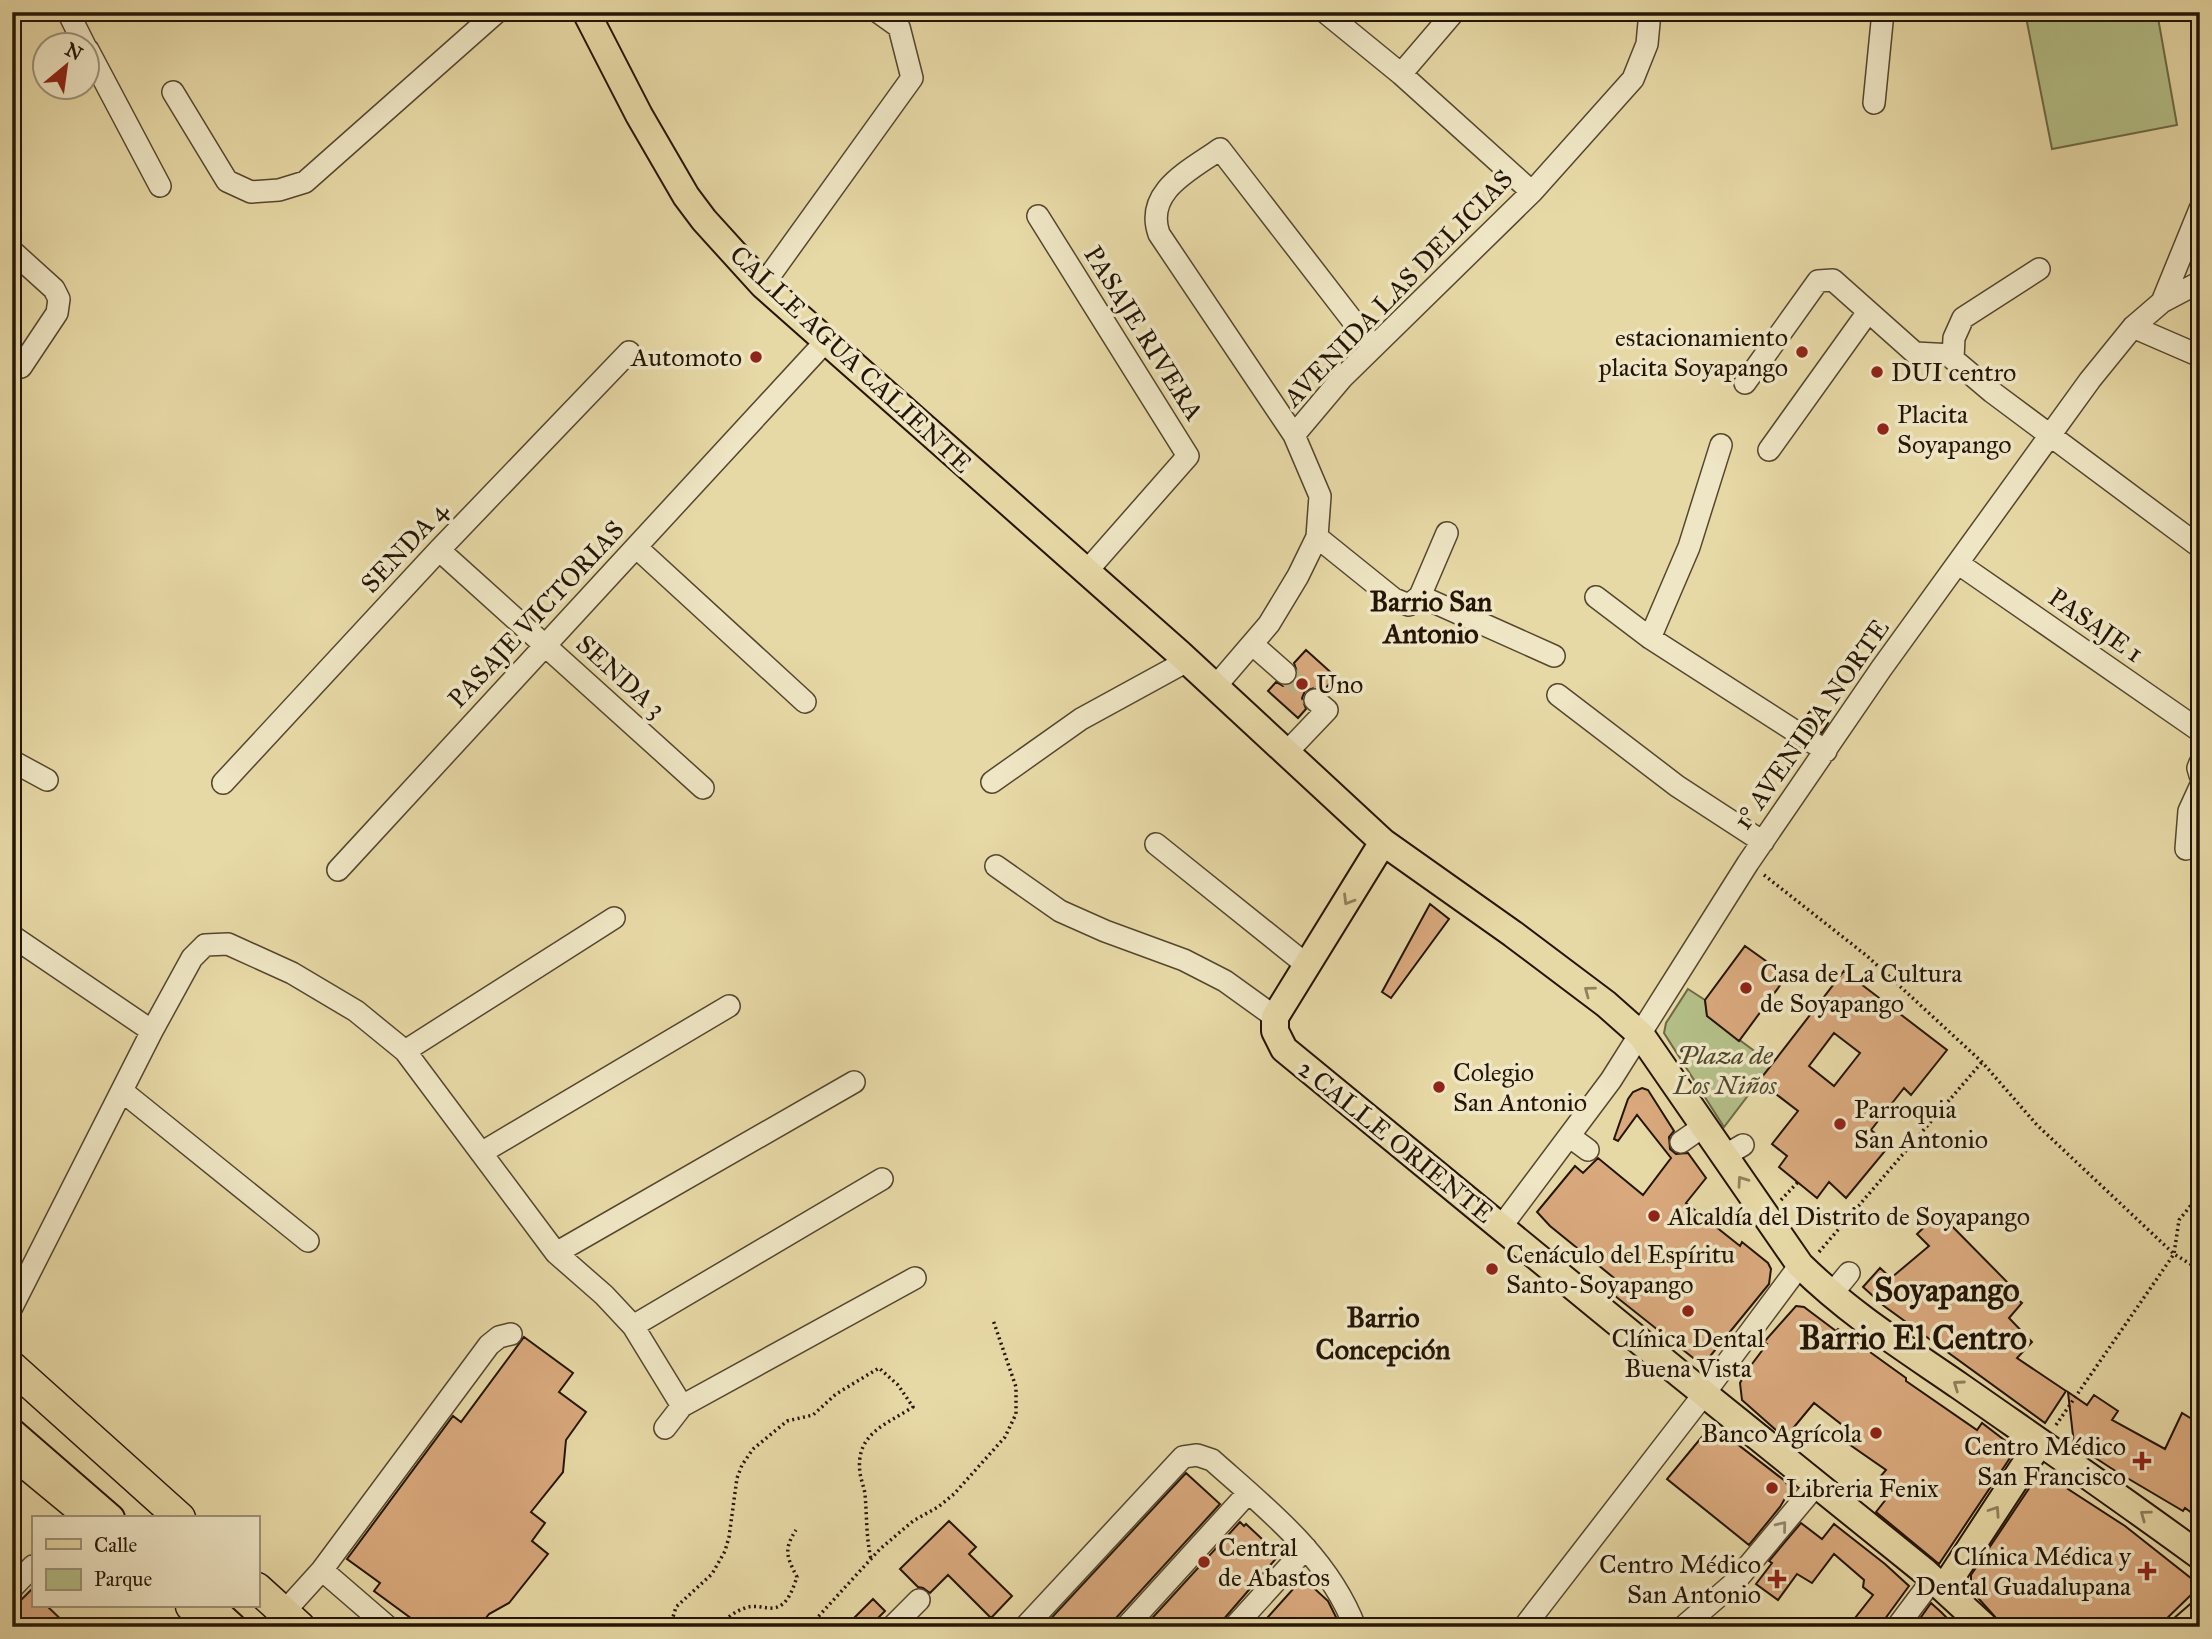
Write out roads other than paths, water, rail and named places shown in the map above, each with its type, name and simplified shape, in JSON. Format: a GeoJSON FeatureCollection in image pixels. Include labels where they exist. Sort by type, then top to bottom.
{"type":"FeatureCollection","features":[{"type":"Feature","properties":{"kind":"highway"},"geometry":{"type":"LineString","coordinates":[[12,1367],[178,1516]]}},
{"type":"Feature","properties":{"kind":"highway"},"geometry":{"type":"LineString","coordinates":[[12,1452],[91,1516]]}},
{"type":"Feature","properties":{"kind":"highway"},"geometry":{"type":"LineString","coordinates":[[259,1590],[281,1617]]}},
{"type":"Feature","properties":{"kind":"main road","name":"CALLE AGUA CALIENTE"},"geometry":{"type":"LineString","coordinates":[[586,12],[639,115],[686,197],[763,285],[1183,658],[1383,842],[1606,1004],[1641,1035],[1704,1126],[1734,1151],[1772,1207],[1800,1265],[1831,1295],[1867,1324],[2200,1556]]}},
{"type":"Feature","properties":{"kind":"main road"},"geometry":{"type":"LineString","coordinates":[[1275,1017],[1383,842]]}},
{"type":"Feature","properties":{"kind":"main road","name":"2 CALLE ORIENTE"},"geometry":{"type":"LineString","coordinates":[[1275,1017],[1275,1031],[1284,1049],[1816,1485],[1863,1511],[1985,1627]]}},
{"type":"Feature","properties":{"kind":"main road"},"geometry":{"type":"LineString","coordinates":[[12,1384],[165,1516]]}},
{"type":"Feature","properties":{"kind":"main road"},"geometry":{"type":"LineString","coordinates":[[12,1432],[91,1516]]}},
{"type":"Feature","properties":{"kind":"main road"},"geometry":{"type":"LineString","coordinates":[[1939,1583],[2040,1442]]}},
{"type":"Feature","properties":{"kind":"main road"},"geometry":{"type":"LineString","coordinates":[[2185,1627],[2200,1614]]}},
{"type":"Feature","properties":{"kind":"main road"},"geometry":{"type":"LineString","coordinates":[[201,1616],[233,1627]]}},
{"type":"Feature","properties":{"kind":"street"},"geometry":{"type":"LineString","coordinates":[[68,12],[78,32]]}},
{"type":"Feature","properties":{"kind":"street"},"geometry":{"type":"LineString","coordinates":[[173,92],[227,181],[251,192],[279,190],[305,182],[497,12]]}},
{"type":"Feature","properties":{"kind":"street"},"geometry":{"type":"LineString","coordinates":[[763,285],[912,78],[899,27],[878,12]]}},
{"type":"Feature","properties":{"kind":"street"},"geometry":{"type":"LineString","coordinates":[[1325,12],[1401,74],[1532,192]]}},
{"type":"Feature","properties":{"kind":"street"},"geometry":{"type":"LineString","coordinates":[[1401,74],[1454,12]]}},
{"type":"Feature","properties":{"kind":"street","name":"AVENIDA LAS DELICIAS"},"geometry":{"type":"LineString","coordinates":[[1215,687],[1275,614],[1317,537],[1320,496],[1294,435],[1342,378],[1532,192],[1633,79],[1647,44],[1650,12]]}},
{"type":"Feature","properties":{"kind":"street"},"geometry":{"type":"LineString","coordinates":[[1874,103],[1883,12]]}},
{"type":"Feature","properties":{"kind":"street"},"geometry":{"type":"LineString","coordinates":[[102,78],[160,186]]}},
{"type":"Feature","properties":{"kind":"street"},"geometry":{"type":"LineString","coordinates":[[1294,435],[1159,234],[1156,209],[1168,188],[1220,149],[1373,347]]}},
{"type":"Feature","properties":{"kind":"street"},"geometry":{"type":"LineString","coordinates":[[2162,302],[2200,209]]}},
{"type":"Feature","properties":{"kind":"street","name":"PASAJE RIVERA"},"geometry":{"type":"LineString","coordinates":[[1038,216],[1188,456],[1086,572]]}},
{"type":"Feature","properties":{"kind":"street"},"geometry":{"type":"LineString","coordinates":[[12,251],[54,289],[59,299],[57,313],[21,367],[12,369]]}},
{"type":"Feature","properties":{"kind":"street"},"geometry":{"type":"LineString","coordinates":[[2039,269],[1963,318],[1954,338],[1953,359],[1992,392],[2200,547]]}},
{"type":"Feature","properties":{"kind":"street"},"geometry":{"type":"LineString","coordinates":[[1745,383],[1818,281],[1833,280],[1915,353],[1953,355]]}},
{"type":"Feature","properties":{"kind":"street","name":"1° AVENIDA NORTE"},"geometry":{"type":"LineString","coordinates":[[1501,1227],[1611,1080],[1748,863],[1881,669],[2090,380],[2133,327],[2162,302],[2200,282]]}},
{"type":"Feature","properties":{"kind":"street"},"geometry":{"type":"LineString","coordinates":[[1769,450],[1868,312]]}},
{"type":"Feature","properties":{"kind":"street"},"geometry":{"type":"LineString","coordinates":[[2133,327],[2200,356]]}},
{"type":"Feature","properties":{"kind":"street","name":"PASAJE VICTORIAS"},"geometry":{"type":"LineString","coordinates":[[338,870],[826,341]]}},
{"type":"Feature","properties":{"kind":"street","name":"SENDA 4"},"geometry":{"type":"LineString","coordinates":[[223,783],[439,550],[629,352]]}},
{"type":"Feature","properties":{"kind":"street"},"geometry":{"type":"LineString","coordinates":[[1650,638],[1689,547],[1721,445]]}},
{"type":"Feature","properties":{"kind":"street"},"geometry":{"type":"LineString","coordinates":[[1317,537],[1394,599],[1409,605],[1420,596],[1447,533]]}},
{"type":"Feature","properties":{"kind":"street"},"geometry":{"type":"LineString","coordinates":[[636,547],[805,702]]}},
{"type":"Feature","properties":{"kind":"street","name":"SENDA 3"},"geometry":{"type":"LineString","coordinates":[[439,550],[702,789]]}},
{"type":"Feature","properties":{"kind":"street","name":"PASAJE 1"},"geometry":{"type":"LineString","coordinates":[[1959,564],[2200,732]]}},
{"type":"Feature","properties":{"kind":"street"},"geometry":{"type":"LineString","coordinates":[[1420,596],[1554,656]]}},
{"type":"Feature","properties":{"kind":"street"},"geometry":{"type":"LineString","coordinates":[[1597,597],[1650,638],[1826,751]]}},
{"type":"Feature","properties":{"kind":"street"},"geometry":{"type":"LineString","coordinates":[[1252,644],[1285,673]]}},
{"type":"Feature","properties":{"kind":"street"},"geometry":{"type":"LineString","coordinates":[[992,782],[1081,719],[1183,658]]}},
{"type":"Feature","properties":{"kind":"street"},"geometry":{"type":"LineString","coordinates":[[1559,695],[1677,786],[1763,842]]}},
{"type":"Feature","properties":{"kind":"street"},"geometry":{"type":"LineString","coordinates":[[1286,753],[1326,710],[1315,700]]}},
{"type":"Feature","properties":{"kind":"street"},"geometry":{"type":"LineString","coordinates":[[12,761],[47,780]]}},
{"type":"Feature","properties":{"kind":"street"},"geometry":{"type":"LineString","coordinates":[[2186,849],[2189,811],[2197,772]]}},
{"type":"Feature","properties":{"kind":"street"},"geometry":{"type":"LineString","coordinates":[[1156,844],[1308,966]]}},
{"type":"Feature","properties":{"kind":"street"},"geometry":{"type":"LineString","coordinates":[[996,866],[1060,911],[1184,960],[1225,981],[1275,1017]]}},
{"type":"Feature","properties":{"kind":"street"},"geometry":{"type":"LineString","coordinates":[[405,1051],[614,918]]}},
{"type":"Feature","properties":{"kind":"street"},"geometry":{"type":"LineString","coordinates":[[12,936],[152,1031]]}},
{"type":"Feature","properties":{"kind":"street"},"geometry":{"type":"LineString","coordinates":[[12,1307],[192,958],[205,945],[228,944],[292,973],[356,1011],[405,1051],[556,1253],[604,1295],[633,1326],[682,1406]]}},
{"type":"Feature","properties":{"kind":"street"},"geometry":{"type":"LineString","coordinates":[[481,1153],[729,1006]]}},
{"type":"Feature","properties":{"kind":"street"},"geometry":{"type":"LineString","coordinates":[[556,1253],[854,1082]]}},
{"type":"Feature","properties":{"kind":"street"},"geometry":{"type":"LineString","coordinates":[[122,1091],[308,1241]]}},
{"type":"Feature","properties":{"kind":"street"},"geometry":{"type":"LineString","coordinates":[[1681,1142],[1704,1126]]}},
{"type":"Feature","properties":{"kind":"street"},"geometry":{"type":"LineString","coordinates":[[1569,1136],[1588,1150]]}},
{"type":"Feature","properties":{"kind":"street"},"geometry":{"type":"LineString","coordinates":[[633,1326],[882,1179]]}},
{"type":"Feature","properties":{"kind":"street"},"geometry":{"type":"LineString","coordinates":[[1524,1627],[1800,1265]]}},
{"type":"Feature","properties":{"kind":"street"},"geometry":{"type":"LineString","coordinates":[[1831,1295],[1849,1273]]}},
{"type":"Feature","properties":{"kind":"street"},"geometry":{"type":"LineString","coordinates":[[665,1428],[682,1406],[915,1278]]}},
{"type":"Feature","properties":{"kind":"street"},"geometry":{"type":"LineString","coordinates":[[281,1617],[322,1570],[489,1345],[499,1337],[511,1335]]}},
{"type":"Feature","properties":{"kind":"street"},"geometry":{"type":"LineString","coordinates":[[1025,1627],[1183,1457],[1197,1455],[1212,1460],[1294,1534],[1323,1568],[1350,1624]]}},
{"type":"Feature","properties":{"kind":"street"},"geometry":{"type":"LineString","coordinates":[[1683,1627],[1734,1583],[1816,1485]]}},
{"type":"Feature","properties":{"kind":"street"},"geometry":{"type":"LineString","coordinates":[[1126,1627],[1248,1493]]}},
{"type":"Feature","properties":{"kind":"street"},"geometry":{"type":"LineString","coordinates":[[1234,1627],[1306,1548]]}},
{"type":"Feature","properties":{"kind":"street"},"geometry":{"type":"LineString","coordinates":[[12,1588],[32,1567]]}},
{"type":"Feature","properties":{"kind":"street"},"geometry":{"type":"LineString","coordinates":[[322,1570],[388,1627]]}},
{"type":"Feature","properties":{"kind":"street"},"geometry":{"type":"LineString","coordinates":[[1897,1627],[1939,1583]]}},
{"type":"Feature","properties":{"kind":"street"},"geometry":{"type":"LineString","coordinates":[[892,1627],[919,1600]]}},
{"type":"Feature","properties":{"kind":"tunnel"},"geometry":{"type":"LineString","coordinates":[[1285,673],[1315,700]]}},
{"type":"Feature","properties":{"kind":"place","name":"estacionamiento placita Soyapango"},"geometry":{"type":"Point","coordinates":[1802,352]}},
{"type":"Feature","properties":{"kind":"place","name":"Automoto"},"geometry":{"type":"Point","coordinates":[756,357]}},
{"type":"Feature","properties":{"kind":"place","name":"DUI centro"},"geometry":{"type":"Point","coordinates":[1877,372]}},
{"type":"Feature","properties":{"kind":"place","name":"Placita Soyapango"},"geometry":{"type":"Point","coordinates":[1883,429]}},
{"type":"Feature","properties":{"kind":"place","name":"Uno"},"geometry":{"type":"Point","coordinates":[1302,684]}},
{"type":"Feature","properties":{"kind":"place","name":"Casa de La Cultura de Soyapango"},"geometry":{"type":"Point","coordinates":[1746,988]}},
{"type":"Feature","properties":{"kind":"place","name":"Colegio San Antonio"},"geometry":{"type":"Point","coordinates":[1439,1087]}},
{"type":"Feature","properties":{"kind":"place","name":"Parroquia San Antonio"},"geometry":{"type":"Point","coordinates":[1840,1124]}},
{"type":"Feature","properties":{"kind":"place","name":"Alcaldía del Distrito de Soyapango"},"geometry":{"type":"Point","coordinates":[1654,1216]}},
{"type":"Feature","properties":{"kind":"place","name":"Cenáculo del Espíritu Santo-Soyapango"},"geometry":{"type":"Point","coordinates":[1492,1269]}},
{"type":"Feature","properties":{"kind":"place","name":"Clínica Dental Buena Vista"},"geometry":{"type":"Point","coordinates":[1688,1311]}},
{"type":"Feature","properties":{"kind":"place","name":"Banco Agrícola"},"geometry":{"type":"Point","coordinates":[1876,1433]}},
{"type":"Feature","properties":{"kind":"place","name":"Centro Médico San Francisco"},"geometry":{"type":"Point","coordinates":[2142,1461]}},
{"type":"Feature","properties":{"kind":"place","name":"Libreria Fenix"},"geometry":{"type":"Point","coordinates":[1772,1488]}},
{"type":"Feature","properties":{"kind":"place","name":"Central de Abastos"},"geometry":{"type":"Point","coordinates":[1204,1562]}},
{"type":"Feature","properties":{"kind":"place","name":"Clínica Médica y Dental Guadalupana"},"geometry":{"type":"Point","coordinates":[2147,1571]}},
{"type":"Feature","properties":{"kind":"place","name":"Centro Médico San Antonio"},"geometry":{"type":"Point","coordinates":[1777,1579]}},
{"type":"Feature","properties":{"kind":"district","name":"Barrio San Antonio"},"geometry":{"type":"Point","coordinates":[1431,617]}},
{"type":"Feature","properties":{"kind":"district","name":"Soyapango"},"geometry":{"type":"Point","coordinates":[1947,1290]}},
{"type":"Feature","properties":{"kind":"district","name":"Barrio Concepción"},"geometry":{"type":"Point","coordinates":[1383,1333]}},
{"type":"Feature","properties":{"kind":"district","name":"Barrio El Centro"},"geometry":{"type":"Point","coordinates":[1913,1338]}},
{"type":"Feature","properties":{"kind":"park label","name":"Plaza de Los Niños"},"geometry":{"type":"Point","coordinates":[1725,1070]}}]}
